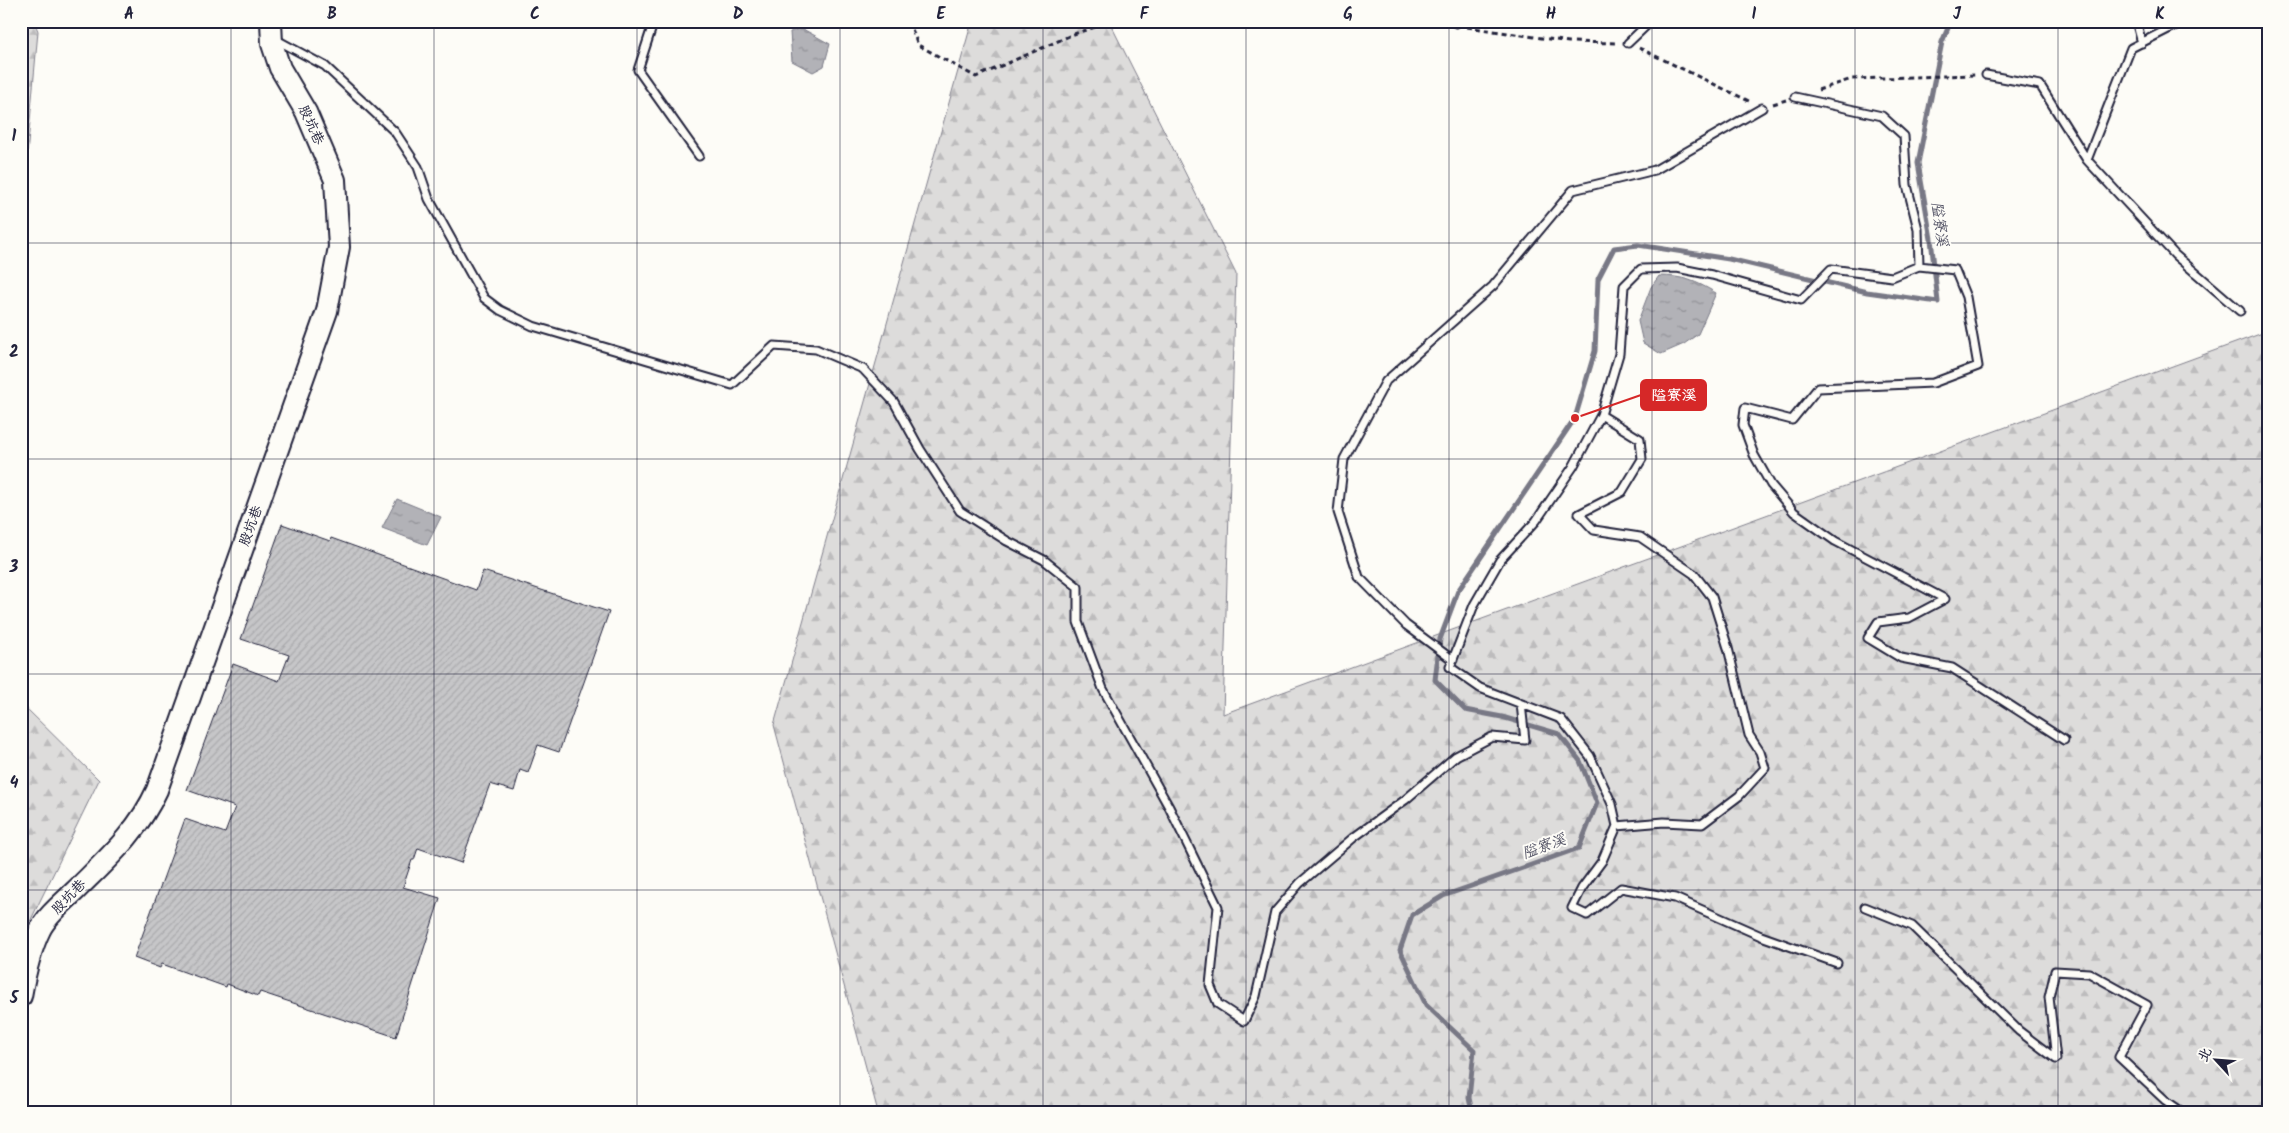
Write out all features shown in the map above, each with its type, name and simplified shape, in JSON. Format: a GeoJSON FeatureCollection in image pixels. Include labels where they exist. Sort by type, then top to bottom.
{"type":"FeatureCollection","features":[{"type":"Feature","properties":{"kind":"street","name":"股坑巷"},"geometry":{"type":"LineString","coordinates":[[21,996],[24,978],[41,928],[125,841],[147,813],[157,790],[326,311],[339,247],[335,180],[306,112],[280,68],[272,30]]}},
{"type":"Feature","properties":{"kind":"lane"},"geometry":{"type":"LineString","coordinates":[[654,21],[638,70],[699,156]]}},
{"type":"Feature","properties":{"kind":"lane"},"geometry":{"type":"LineString","coordinates":[[1628,43],[1651,21]]}},
{"type":"Feature","properties":{"kind":"lane"},"geometry":{"type":"LineString","coordinates":[[2136,21],[2142,43]]}},
{"type":"Feature","properties":{"kind":"lane"},"geometry":{"type":"LineString","coordinates":[[2087,160],[2131,48],[2184,21]]}},
{"type":"Feature","properties":{"kind":"lane"},"geometry":{"type":"LineString","coordinates":[[272,30],[326,66],[395,132],[418,167],[429,200],[484,298],[500,310],[533,326],[732,385],[774,346],[816,349],[864,369],[894,402],[920,449],[960,511],[1007,541],[1044,560],[1078,587],[1078,622],[1103,689],[1169,807],[1218,907],[1210,985],[1218,1004],[1244,1020],[1256,996],[1275,912],[1300,883],[1353,838],[1405,800],[1456,756],[1492,737],[1525,740],[1521,704]]}},
{"type":"Feature","properties":{"kind":"lane"},"geometry":{"type":"LineString","coordinates":[[1986,75],[2040,85],[2087,160],[2174,255],[2240,311]]}},
{"type":"Feature","properties":{"kind":"lane"},"geometry":{"type":"LineString","coordinates":[[1795,97],[1882,116],[1904,136],[1908,185],[1918,229],[1920,266]]}},
{"type":"Feature","properties":{"kind":"lane"},"geometry":{"type":"LineString","coordinates":[[1452,659],[1406,625],[1359,577],[1338,512],[1344,459],[1386,381],[1493,286],[1572,190],[1655,170],[1762,108]]}},
{"type":"Feature","properties":{"kind":"lane"},"geometry":{"type":"LineString","coordinates":[[1837,963],[1761,936],[1675,898],[1622,888],[1587,915],[1572,908],[1582,888],[1602,861],[1617,826],[1612,804],[1590,756],[1561,720],[1480,688],[1450,667],[1474,605],[1500,560],[1536,521],[1573,467],[1601,415],[1619,354],[1624,286],[1641,269],[1677,268],[1712,275],[1801,300],[1831,269],[1892,277],[1920,266],[1955,270],[1966,297],[1978,366],[1933,383],[1818,388],[1792,420],[1745,408],[1743,425],[1754,455],[1771,485],[1794,512],[1835,541],[1945,599],[1909,618],[1878,622],[1868,638],[1900,658],[1952,668],[2064,740]]}},
{"type":"Feature","properties":{"kind":"lane"},"geometry":{"type":"LineString","coordinates":[[1601,415],[1640,440],[1642,459],[1622,492],[1579,514],[1594,530],[1640,537],[1694,574],[1712,596],[1728,648],[1749,735],[1760,752],[1765,768],[1739,796],[1702,824],[1664,822],[1617,826]]}},
{"type":"Feature","properties":{"kind":"lane"},"geometry":{"type":"LineString","coordinates":[[1865,907],[1912,926],[2019,1031],[2056,1059],[2048,997],[2055,971],[2090,973],[2147,1005],[2120,1057],[2165,1100],[2182,1112]]}},
{"type":"Feature","properties":{"kind":"path"},"geometry":{"type":"LineString","coordinates":[[909,21],[918,45],[976,77],[1074,34],[1113,21]]}},
{"type":"Feature","properties":{"kind":"path"},"geometry":{"type":"LineString","coordinates":[[1456,22],[1471,28],[1569,42],[1628,43],[1762,108],[1852,79],[1986,75]]}},
{"type":"Feature","properties":{"kind":"green space"},"geometry":{"type":"Polygon","coordinates":[[[21,21],[34,21],[38,31],[21,223],[21,21]]]}},
{"type":"Feature","properties":{"kind":"green space"},"geometry":{"type":"Polygon","coordinates":[[[972,21],[1109,21],[1236,274],[1223,714],[2268,331],[2268,1112],[878,1112],[774,725],[972,21]]]}},
{"type":"Feature","properties":{"kind":"green space"},"geometry":{"type":"Polygon","coordinates":[[[21,703],[99,780],[21,940],[21,703]]]}},
{"type":"Feature","properties":{"kind":"water"},"geometry":{"type":"Polygon","coordinates":[[[801,28],[830,44],[824,66],[813,72],[792,61],[790,32],[801,28]]]}},
{"type":"Feature","properties":{"kind":"water"},"geometry":{"type":"Polygon","coordinates":[[[1659,276],[1689,280],[1716,293],[1698,334],[1684,344],[1661,354],[1643,343],[1638,321],[1651,287],[1659,276]]]}},
{"type":"Feature","properties":{"kind":"water"},"geometry":{"type":"Polygon","coordinates":[[[397,499],[441,517],[427,545],[382,528],[397,499]]]}},
{"type":"Feature","properties":{"kind":"building"},"geometry":{"type":"Polygon","coordinates":[[[282,524],[330,541],[331,538],[476,590],[483,571],[609,612],[559,752],[538,745],[528,773],[520,770],[514,791],[490,784],[461,863],[418,848],[403,887],[440,898],[396,1037],[260,992],[258,996],[227,984],[226,987],[162,964],[160,968],[134,958],[185,819],[225,833],[235,807],[187,790],[233,664],[279,681],[289,655],[241,639],[282,524]]]}},
{"type":"Feature","properties":{"kind":"waterway","name":"隘寮溪"},"geometry":{"type":"LineString","coordinates":[[1472,1112],[1469,1098],[1474,1050],[1426,1005],[1400,950],[1412,915],[1443,896],[1579,848],[1597,803],[1580,761],[1559,734],[1502,717],[1465,710],[1435,680],[1440,639],[1458,591],[1575,418],[1595,351],[1598,279],[1614,248],[1638,245],[1729,259],[1867,292],[1938,302],[1931,239],[1918,163],[1942,42],[1951,21]]}},
{"type":"Feature","properties":{"kind":"place","name":"隘寮溪"},"geometry":{"type":"Point","coordinates":[1575,418]}}]}
